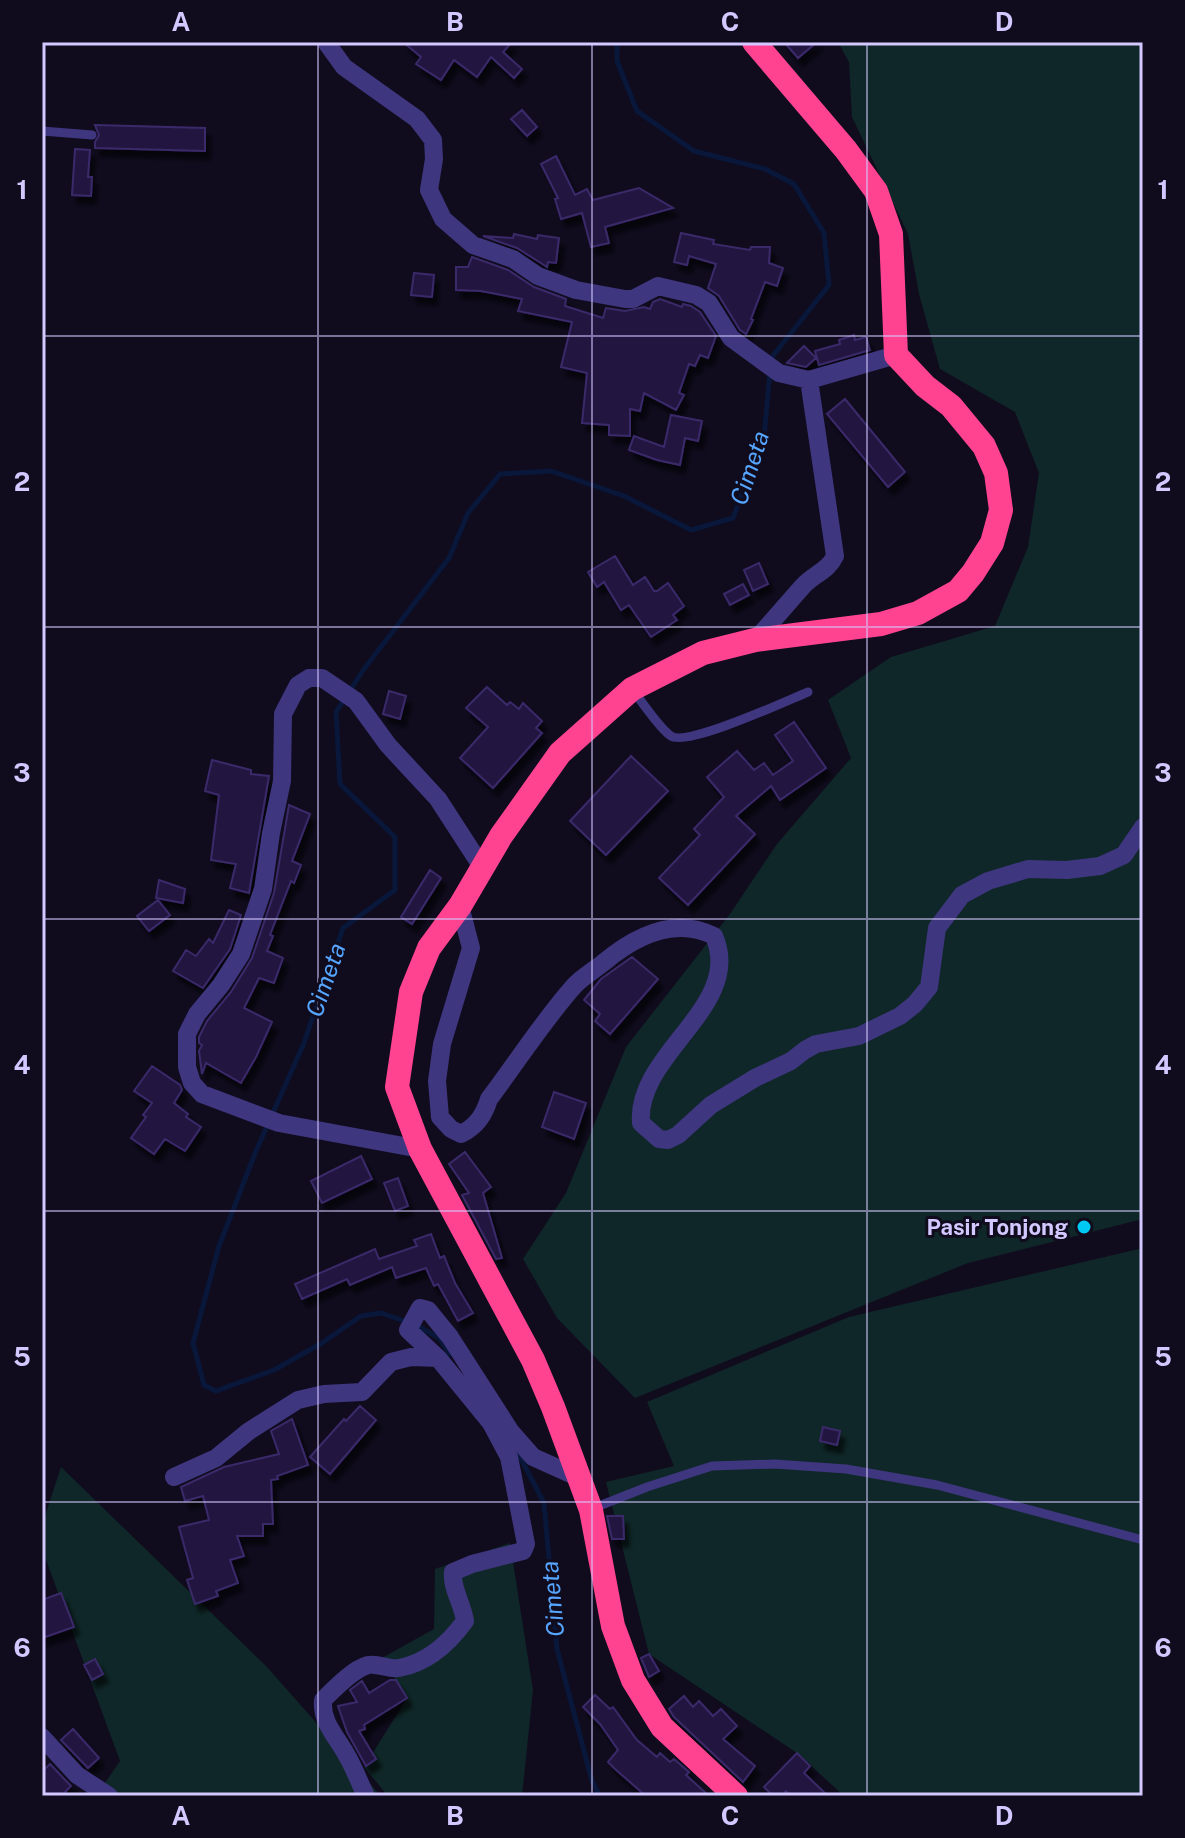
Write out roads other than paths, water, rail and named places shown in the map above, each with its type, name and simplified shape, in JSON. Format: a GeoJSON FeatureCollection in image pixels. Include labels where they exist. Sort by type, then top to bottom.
{"type":"FeatureCollection","features":[{"type":"Feature","properties":{"kind":"highway"},"geometry":{"type":"LineString","coordinates":[[722,1792],[662,1727],[633,1680],[613,1626],[591,1510],[582,1479],[533,1360],[420,1149],[397,1087],[411,992],[429,948],[560,753],[632,689],[703,653],[755,640],[881,624],[918,613],[958,591],[992,543],[1001,510],[996,473],[984,446],[951,406],[925,386],[896,355],[891,234],[876,191],[846,150],[754,42]]}},
{"type":"Feature","properties":{"kind":"street"},"geometry":{"type":"LineString","coordinates":[[326,42],[344,67],[417,119],[433,140],[434,159],[429,190],[443,219],[473,245],[513,259],[538,276],[576,290],[633,299],[658,286],[696,295],[709,303],[731,338],[779,373],[809,380],[896,355]]}},
{"type":"Feature","properties":{"kind":"street"},"geometry":{"type":"LineString","coordinates":[[755,640],[804,584],[831,566],[835,556],[809,380]]}},
{"type":"Feature","properties":{"kind":"street"},"geometry":{"type":"LineString","coordinates":[[420,1149],[279,1123],[252,1114],[202,1094],[192,1083],[187,1067],[187,1034],[197,1014],[241,954],[263,889],[282,781],[283,714],[298,685],[309,678],[322,678],[356,701],[388,745],[438,799],[482,867]]}},
{"type":"Feature","properties":{"kind":"street"},"geometry":{"type":"LineString","coordinates":[[460,906],[471,948],[442,1044],[437,1081],[440,1117],[451,1129],[461,1134],[471,1129],[484,1115],[489,1099],[575,984],[621,947],[646,935],[678,927],[700,929],[714,936],[720,957],[716,984],[696,1018],[663,1060],[640,1108],[641,1123],[659,1139],[668,1140],[678,1135],[711,1105],[755,1078],[791,1061],[805,1050],[816,1044],[859,1036],[900,1016],[915,1004],[929,987],[937,928],[962,895],[988,881],[1028,869],[1067,870],[1100,866],[1124,855],[1143,827]]}},
{"type":"Feature","properties":{"kind":"street"},"geometry":{"type":"LineString","coordinates":[[366,1796],[347,1755],[327,1723],[322,1711],[323,1700],[365,1666],[377,1664],[397,1669],[428,1657],[446,1643],[465,1621],[453,1572],[523,1551],[526,1544],[509,1457],[491,1423],[411,1323],[420,1308],[428,1310],[450,1337],[511,1432],[533,1457],[582,1479]]}},
{"type":"Feature","properties":{"kind":"street"},"geometry":{"type":"LineString","coordinates":[[174,1477],[216,1458],[249,1431],[298,1400],[324,1394],[362,1392],[391,1362],[411,1357],[438,1358]]}},
{"type":"Feature","properties":{"kind":"street"},"geometry":{"type":"LineString","coordinates":[[42,1737],[77,1775],[109,1796]]}},
{"type":"Feature","properties":{"kind":"lane"},"geometry":{"type":"LineString","coordinates":[[42,131],[92,135]]}},
{"type":"Feature","properties":{"kind":"lane"},"geometry":{"type":"LineString","coordinates":[[632,689],[671,737],[683,740],[808,692]]}},
{"type":"Feature","properties":{"kind":"lane"},"geometry":{"type":"LineString","coordinates":[[591,1510],[634,1491],[712,1466],[775,1464],[846,1469],[937,1485],[1143,1540]]}},
{"type":"Feature","properties":{"kind":"waterway","name":"Cimeta"},"geometry":{"type":"LineString","coordinates":[[617,42],[617,61],[637,111],[694,151],[765,169],[794,184],[824,233],[829,285],[771,362]]}},
{"type":"Feature","properties":{"kind":"waterway","name":"Cimeta"},"geometry":{"type":"LineString","coordinates":[[407,1322],[381,1313],[361,1316],[274,1370],[216,1391],[204,1385],[193,1343],[219,1246],[256,1151],[304,1043],[343,928],[395,890],[395,837],[340,784],[336,712],[364,669],[449,558],[468,513],[500,474],[551,471],[624,496],[691,530],[733,518],[764,437],[770,372]]}},
{"type":"Feature","properties":{"kind":"waterway","name":"Cimeta"},"geometry":{"type":"LineString","coordinates":[[416,1325],[439,1338],[450,1354]]}},
{"type":"Feature","properties":{"kind":"waterway","name":"Cimeta"},"geometry":{"type":"LineString","coordinates":[[517,1451],[544,1503],[557,1649],[592,1781],[600,1796]]}},
{"type":"Feature","properties":{"kind":"place","name":"Pasir Tonjong"},"geometry":{"type":"Point","coordinates":[1084,1227]}}]}
